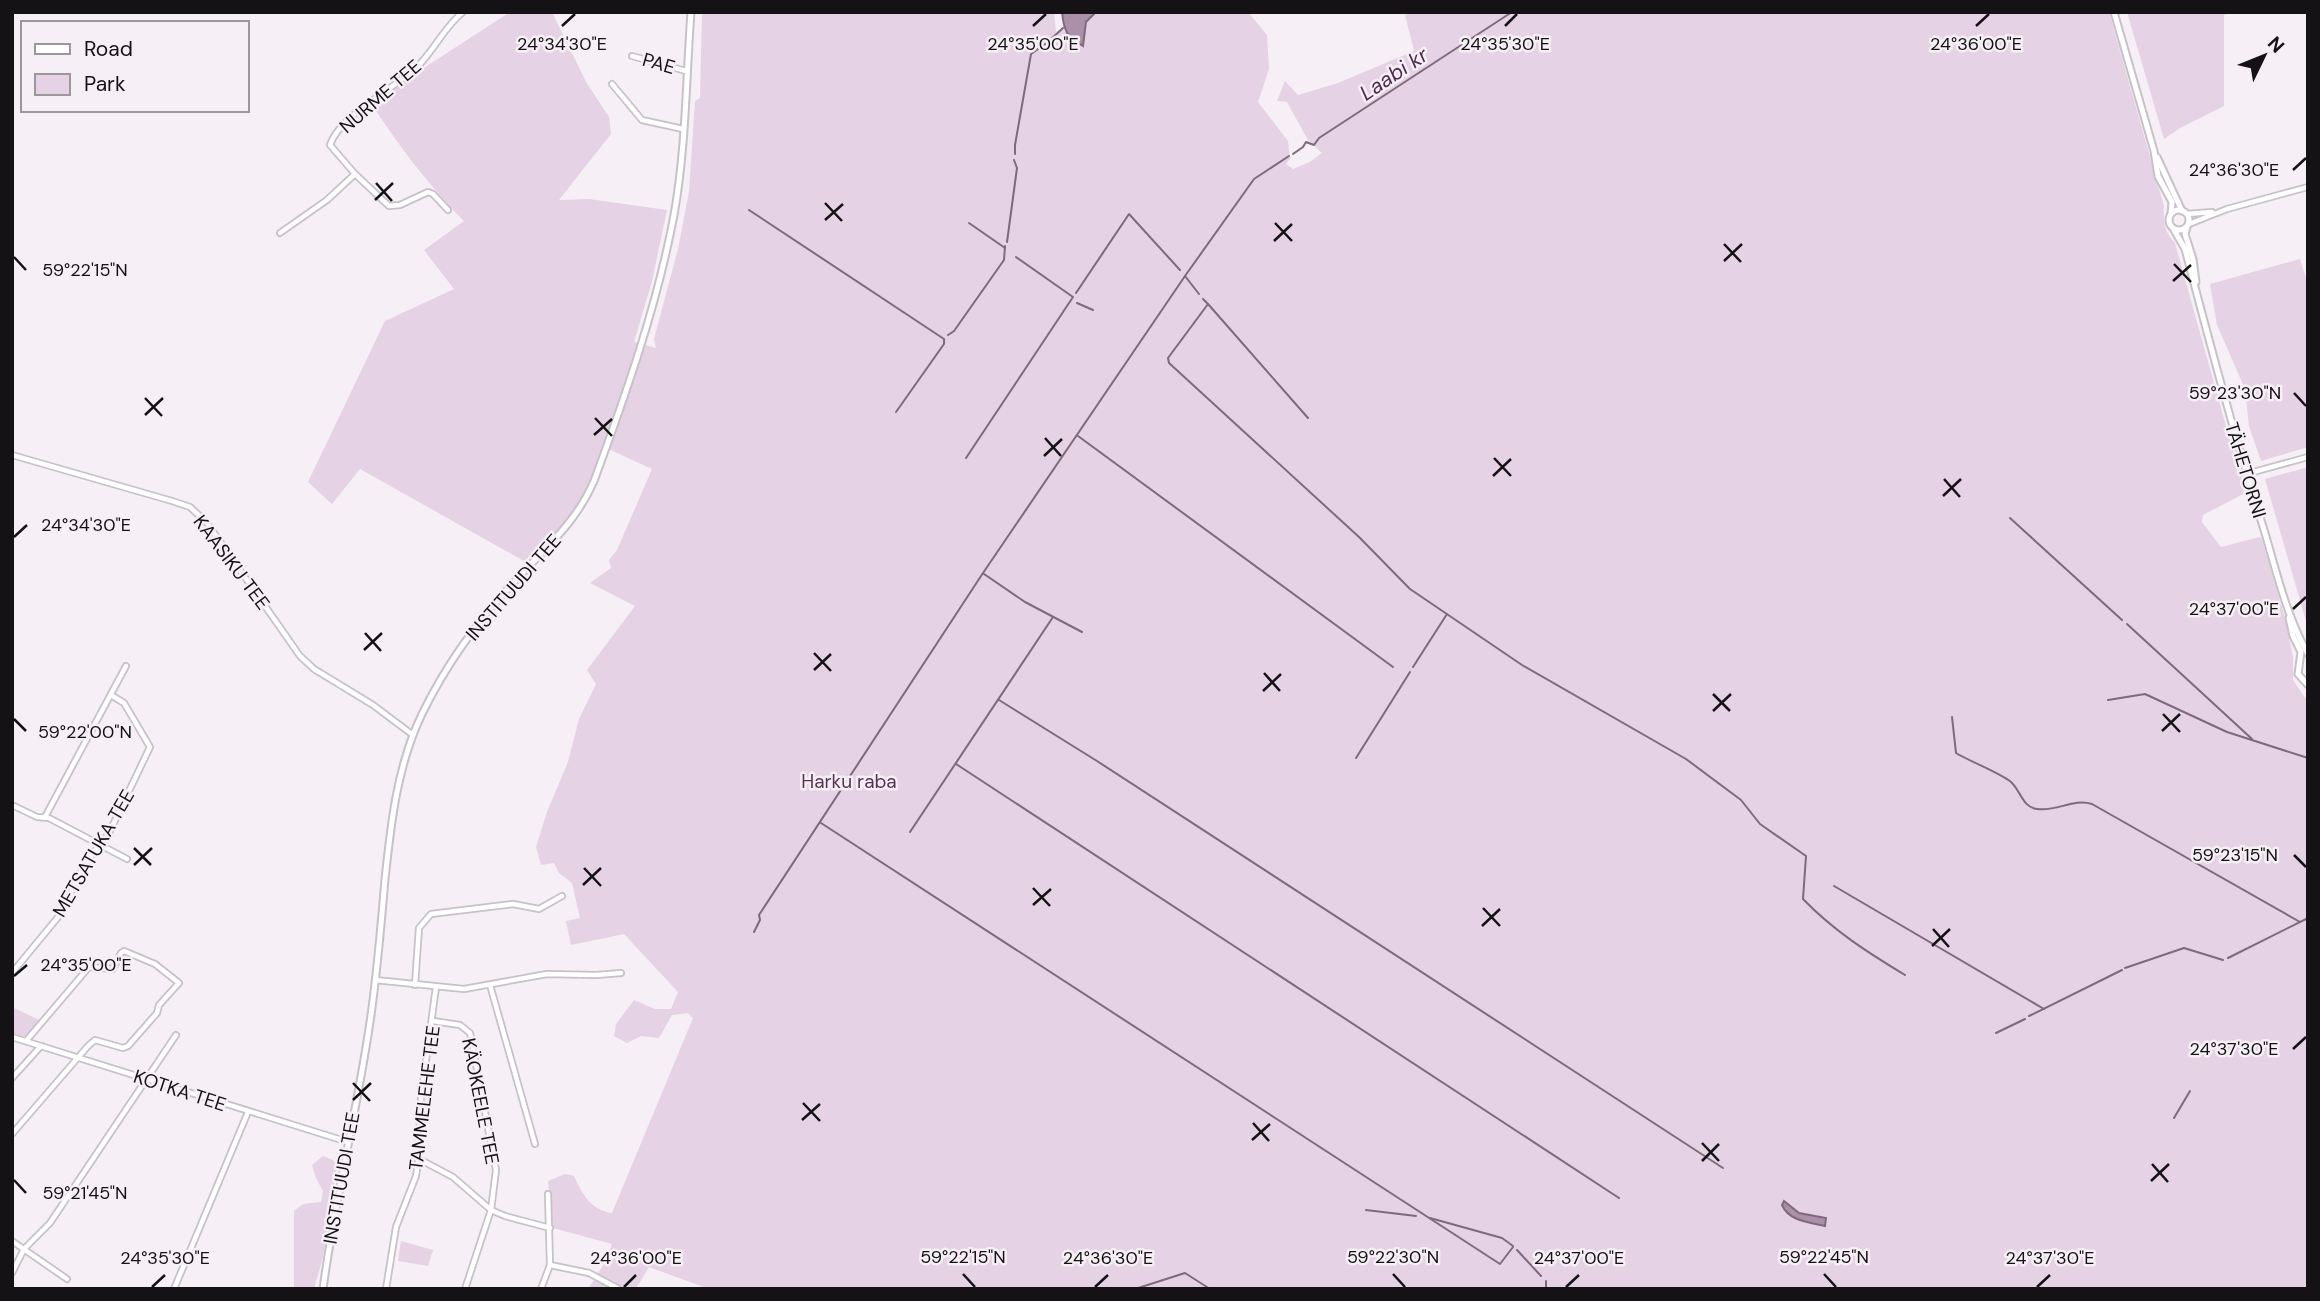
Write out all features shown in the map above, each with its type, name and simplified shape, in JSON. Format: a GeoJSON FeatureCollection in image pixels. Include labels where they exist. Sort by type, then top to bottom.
{"type":"FeatureCollection","features":[{"type":"Feature","properties":{"kind":"street","name":"NURME TEE"},"geometry":{"type":"LineString","coordinates":[[355,174],[330,145],[335,134],[374,97],[415,69],[463,12]]}},
{"type":"Feature","properties":{"kind":"street","name":"INSTITUUDI TEE"},"geometry":{"type":"LineString","coordinates":[[323,1289],[375,980],[390,828],[397,789],[413,735],[435,689],[467,638],[515,580],[568,525],[590,491],[646,331],[662,270],[679,183],[691,12]]}},
{"type":"Feature","properties":{"kind":"street"},"geometry":{"type":"LineString","coordinates":[[2114,12],[2154,151],[2158,176],[2172,202],[2169,223],[2174,230],[2181,231],[2227,209],[2308,187]]}},
{"type":"Feature","properties":{"kind":"street","name":"PAE"},"geometry":{"type":"LineString","coordinates":[[632,56],[686,71]]}},
{"type":"Feature","properties":{"kind":"street"},"geometry":{"type":"LineString","coordinates":[[612,84],[642,120],[683,129]]}},
{"type":"Feature","properties":{"kind":"street"},"geometry":{"type":"LineString","coordinates":[[2154,151],[2185,212],[2188,226]]}},
{"type":"Feature","properties":{"kind":"street"},"geometry":{"type":"LineString","coordinates":[[280,233],[327,200],[355,174],[389,206],[400,205],[428,191],[448,210]]}},
{"type":"Feature","properties":{"kind":"street"},"geometry":{"type":"LineString","coordinates":[[2171,214],[2176,211],[2227,209]]}},
{"type":"Feature","properties":{"kind":"street","name":"TÄHETORNI"},"geometry":{"type":"LineString","coordinates":[[2188,226],[2185,234],[2193,259],[2196,292]]}},
{"type":"Feature","properties":{"kind":"street","name":"TÄHETORNI"},"geometry":{"type":"LineString","coordinates":[[2174,230],[2185,250],[2246,474],[2288,606],[2308,657]]}},
{"type":"Feature","properties":{"kind":"street","name":"KAASIKU TEE"},"geometry":{"type":"LineString","coordinates":[[12,455],[172,501],[196,511],[300,656],[314,669],[373,705],[413,735]]}},
{"type":"Feature","properties":{"kind":"street"},"geometry":{"type":"LineString","coordinates":[[2246,474],[2308,457]]}},
{"type":"Feature","properties":{"kind":"street","name":"TÄHETORNI"},"geometry":{"type":"LineString","coordinates":[[2288,606],[2292,630],[2301,652],[2298,674],[2307,682]]}},
{"type":"Feature","properties":{"kind":"street"},"geometry":{"type":"LineString","coordinates":[[2300,663],[2308,657]]}},
{"type":"Feature","properties":{"kind":"street"},"geometry":{"type":"LineString","coordinates":[[45,817],[126,666]]}},
{"type":"Feature","properties":{"kind":"street","name":"METSATUKA TEE"},"geometry":{"type":"LineString","coordinates":[[12,973],[59,916],[86,862],[109,833],[150,747],[124,703],[110,695]]}},
{"type":"Feature","properties":{"kind":"street"},"geometry":{"type":"LineString","coordinates":[[14,806],[37,817],[45,817],[127,859]]}},
{"type":"Feature","properties":{"kind":"street"},"geometry":{"type":"LineString","coordinates":[[415,985],[419,928],[431,914],[513,904],[539,909],[562,896]]}},
{"type":"Feature","properties":{"kind":"street"},"geometry":{"type":"LineString","coordinates":[[12,1134],[95,1040],[123,1048],[128,1046],[179,983],[155,964],[129,951],[121,953],[113,969],[89,967],[26,1041]]}},
{"type":"Feature","properties":{"kind":"street"},"geometry":{"type":"LineString","coordinates":[[375,980],[464,989],[547,974],[621,973]]}},
{"type":"Feature","properties":{"kind":"street"},"geometry":{"type":"LineString","coordinates":[[490,985],[535,1144]]}},
{"type":"Feature","properties":{"kind":"street","name":"TAMMELEHE TEE"},"geometry":{"type":"LineString","coordinates":[[386,1289],[396,1227],[416,1176],[419,1159],[421,1097],[436,987]]}},
{"type":"Feature","properties":{"kind":"street","name":"KÄOKEELE TEE"},"geometry":{"type":"LineString","coordinates":[[433,1021],[460,1025],[470,1032],[496,1170],[491,1210],[465,1289]]}},
{"type":"Feature","properties":{"kind":"street"},"geometry":{"type":"LineString","coordinates":[[12,1273],[24,1250],[50,1223],[176,1035]]}},
{"type":"Feature","properties":{"kind":"street","name":"KOTKA TEE"},"geometry":{"type":"LineString","coordinates":[[12,1037],[348,1142]]}},
{"type":"Feature","properties":{"kind":"street"},"geometry":{"type":"LineString","coordinates":[[12,1078],[41,1046]]}},
{"type":"Feature","properties":{"kind":"street"},"geometry":{"type":"LineString","coordinates":[[174,1289],[248,1112]]}},
{"type":"Feature","properties":{"kind":"street"},"geometry":{"type":"LineString","coordinates":[[419,1159],[453,1177],[491,1210],[550,1228]]}},
{"type":"Feature","properties":{"kind":"street"},"geometry":{"type":"LineString","coordinates":[[541,1289],[550,1265],[548,1194]]}},
{"type":"Feature","properties":{"kind":"street"},"geometry":{"type":"LineString","coordinates":[[12,1241],[67,1279]]}},
{"type":"Feature","properties":{"kind":"street"},"geometry":{"type":"LineString","coordinates":[[550,1265],[589,1273],[619,1289]]}},
{"type":"Feature","properties":{"kind":"green space","name":"Harku raba"},"geometry":{"type":"Polygon","coordinates":[[[510,12],[552,12],[586,82],[609,117],[611,134],[559,200],[589,199],[667,210],[652,281],[634,342],[656,348],[654,339],[678,249],[689,192],[695,101],[700,98],[702,12],[1054,12],[1056,32],[1064,27],[1064,31],[1083,45],[1086,22],[1096,12],[1248,12],[1267,35],[1269,69],[1258,102],[1288,141],[1290,159],[1286,164],[1293,169],[1322,153],[1308,140],[1287,102],[1277,101],[1285,81],[1298,95],[1338,83],[1414,51],[1405,15],[1412,12],[2109,12],[2164,206],[2165,226],[2175,243],[2247,492],[2203,515],[2202,522],[2221,547],[2260,537],[2262,539],[2285,618],[2293,657],[2293,680],[2308,702],[2308,1289],[709,1289],[649,1267],[636,1289],[588,1289],[606,1261],[612,1244],[553,1228],[548,1181],[565,1174],[574,1176],[593,1205],[612,1213],[693,1018],[688,1013],[672,1015],[659,1038],[641,1036],[627,1043],[614,1036],[616,1024],[634,1000],[655,1009],[671,1009],[678,992],[624,934],[571,945],[566,921],[580,918],[572,883],[559,873],[554,863],[541,865],[536,847],[568,762],[579,719],[596,684],[587,670],[635,606],[590,583],[611,568],[609,560],[617,550],[652,469],[604,447],[586,490],[572,514],[556,533],[524,561],[360,469],[332,504],[308,482],[385,321],[454,289],[424,250],[464,221],[415,165],[372,105],[510,12]]]}},
{"type":"Feature","properties":{"kind":"green space"},"geometry":{"type":"Polygon","coordinates":[[[2127,12],[2232,12],[2224,15],[2224,106],[2164,139],[2127,12]]]}},
{"type":"Feature","properties":{"kind":"green space"},"geometry":{"type":"Polygon","coordinates":[[[2300,259],[2308,284],[2308,447],[2261,461],[2249,426],[2245,389],[2217,325],[2210,284],[2300,259]]]}},
{"type":"Feature","properties":{"kind":"green space"},"geometry":{"type":"Polygon","coordinates":[[[2308,467],[2308,628],[2265,479],[2308,467]]]}},
{"type":"Feature","properties":{"kind":"green space"},"geometry":{"type":"Polygon","coordinates":[[[12,1007],[39,1020],[26,1037],[12,1033],[12,1007]]]}},
{"type":"Feature","properties":{"kind":"green space"},"geometry":{"type":"Polygon","coordinates":[[[323,1156],[337,1165],[323,1257],[314,1289],[294,1289],[294,1211],[303,1204],[321,1202],[323,1191],[312,1165],[323,1156]]]}},
{"type":"Feature","properties":{"kind":"green space"},"geometry":{"type":"Polygon","coordinates":[[[401,1241],[433,1250],[428,1266],[398,1261],[401,1241]]]}},
{"type":"Feature","properties":{"kind":"shaded area"},"geometry":{"type":"Polygon","coordinates":[[[1062,12],[1096,12],[1086,22],[1083,46],[1067,32],[1062,12]]]}},
{"type":"Feature","properties":{"kind":"shaded area"},"geometry":{"type":"Polygon","coordinates":[[[1784,1201],[1799,1213],[1826,1218],[1825,1226],[1794,1218],[1782,1205],[1784,1201]]]}},
{"type":"Feature","properties":{"kind":"waterway","name":"Laabi kr"},"geometry":{"type":"LineString","coordinates":[[1293,154],[1306,142],[1314,145],[1319,138],[1512,12]]}},
{"type":"Feature","properties":{"kind":"waterway"},"geometry":{"type":"LineString","coordinates":[[1049,41],[1063,28]]}},
{"type":"Feature","properties":{"kind":"waterway"},"geometry":{"type":"LineString","coordinates":[[1015,154],[1031,54],[1045,44]]}},
{"type":"Feature","properties":{"kind":"waterway"},"geometry":{"type":"LineString","coordinates":[[754,932],[760,920],[759,915],[983,573],[1185,276],[1254,179],[1289,156]]}},
{"type":"Feature","properties":{"kind":"waterway"},"geometry":{"type":"LineString","coordinates":[[1007,242],[1017,168],[1014,160]]}},
{"type":"Feature","properties":{"kind":"waterway"},"geometry":{"type":"LineString","coordinates":[[749,210],[944,339],[944,344],[896,412]]}},
{"type":"Feature","properties":{"kind":"waterway"},"geometry":{"type":"LineString","coordinates":[[1076,293],[1129,214],[1180,270]]}},
{"type":"Feature","properties":{"kind":"waterway"},"geometry":{"type":"LineString","coordinates":[[969,223],[1005,248]]}},
{"type":"Feature","properties":{"kind":"waterway"},"geometry":{"type":"LineString","coordinates":[[948,335],[954,331],[1004,260],[1005,246]]}},
{"type":"Feature","properties":{"kind":"waterway"},"geometry":{"type":"LineString","coordinates":[[966,458],[1073,297],[1016,257]]}},
{"type":"Feature","properties":{"kind":"waterway"},"geometry":{"type":"LineString","coordinates":[[1185,276],[1199,294]]}},
{"type":"Feature","properties":{"kind":"waterway"},"geometry":{"type":"LineString","coordinates":[[1203,299],[1208,304],[1168,358],[1169,363],[1359,537],[1410,589],[1522,665],[1686,759],[1741,800],[1760,824],[1806,856],[1803,899],[1851,940],[1905,975]]}},
{"type":"Feature","properties":{"kind":"waterway"},"geometry":{"type":"LineString","coordinates":[[1077,303],[1093,310]]}},
{"type":"Feature","properties":{"kind":"waterway"},"geometry":{"type":"LineString","coordinates":[[1208,304],[1308,418]]}},
{"type":"Feature","properties":{"kind":"waterway"},"geometry":{"type":"LineString","coordinates":[[1078,436],[1393,667]]}},
{"type":"Feature","properties":{"kind":"waterway"},"geometry":{"type":"LineString","coordinates":[[2010,518],[2122,620]]}},
{"type":"Feature","properties":{"kind":"waterway"},"geometry":{"type":"LineString","coordinates":[[984,574],[1025,602],[1082,632]]}},
{"type":"Feature","properties":{"kind":"waterway"},"geometry":{"type":"LineString","coordinates":[[1413,667],[1447,614]]}},
{"type":"Feature","properties":{"kind":"waterway"},"geometry":{"type":"LineString","coordinates":[[910,832],[1053,617]]}},
{"type":"Feature","properties":{"kind":"waterway"},"geometry":{"type":"LineString","coordinates":[[2127,624],[2252,739]]}},
{"type":"Feature","properties":{"kind":"waterway"},"geometry":{"type":"LineString","coordinates":[[1356,758],[1410,672]]}},
{"type":"Feature","properties":{"kind":"waterway"},"geometry":{"type":"LineString","coordinates":[[2108,700],[2145,694],[2227,732],[2308,758]]}},
{"type":"Feature","properties":{"kind":"waterway"},"geometry":{"type":"LineString","coordinates":[[999,700],[1723,1168]]}},
{"type":"Feature","properties":{"kind":"waterway"},"geometry":{"type":"LineString","coordinates":[[1952,717],[1956,753],[2011,782],[2032,808],[2051,809],[2078,803],[2092,804],[2300,922]]}},
{"type":"Feature","properties":{"kind":"waterway"},"geometry":{"type":"LineString","coordinates":[[956,764],[1619,1198]]}},
{"type":"Feature","properties":{"kind":"waterway"},"geometry":{"type":"LineString","coordinates":[[821,823],[1500,1264],[1513,1247]]}},
{"type":"Feature","properties":{"kind":"waterway"},"geometry":{"type":"LineString","coordinates":[[1834,886],[2044,1009]]}},
{"type":"Feature","properties":{"kind":"waterway"},"geometry":{"type":"LineString","coordinates":[[2228,958],[2308,918]]}},
{"type":"Feature","properties":{"kind":"waterway"},"geometry":{"type":"LineString","coordinates":[[2125,968],[2184,948],[2223,960]]}},
{"type":"Feature","properties":{"kind":"waterway"},"geometry":{"type":"LineString","coordinates":[[2029,1016],[2122,970]]}},
{"type":"Feature","properties":{"kind":"waterway"},"geometry":{"type":"LineString","coordinates":[[1996,1033],[2025,1019]]}},
{"type":"Feature","properties":{"kind":"waterway"},"geometry":{"type":"LineString","coordinates":[[2174,1118],[2190,1091]]}},
{"type":"Feature","properties":{"kind":"waterway"},"geometry":{"type":"LineString","coordinates":[[1366,1210],[1416,1216]]}},
{"type":"Feature","properties":{"kind":"waterway"},"geometry":{"type":"LineString","coordinates":[[1430,1218],[1502,1238],[1513,1246]]}},
{"type":"Feature","properties":{"kind":"waterway"},"geometry":{"type":"LineString","coordinates":[[1517,1250],[1541,1276]]}},
{"type":"Feature","properties":{"kind":"waterway"},"geometry":{"type":"LineString","coordinates":[[1135,1289],[1185,1273],[1210,1289]]}},
{"type":"Feature","properties":{"kind":"waterway"},"geometry":{"type":"LineString","coordinates":[[1546,1281],[1546,1289]]}}]}
